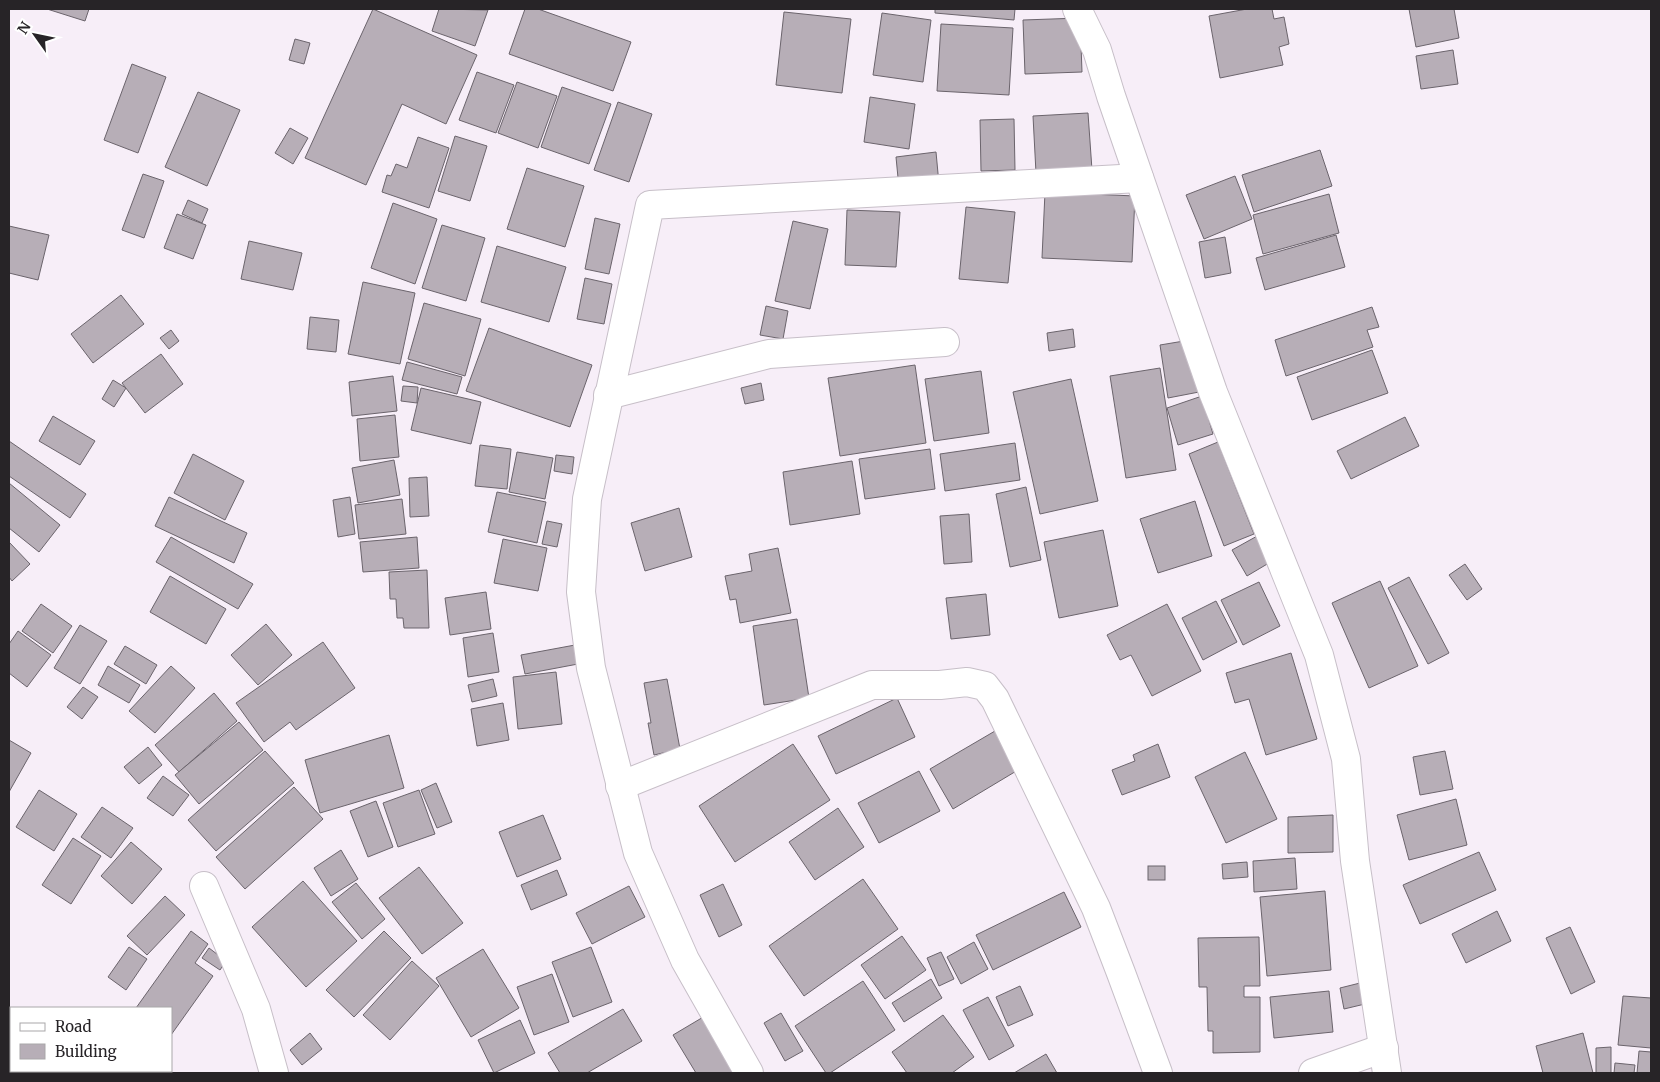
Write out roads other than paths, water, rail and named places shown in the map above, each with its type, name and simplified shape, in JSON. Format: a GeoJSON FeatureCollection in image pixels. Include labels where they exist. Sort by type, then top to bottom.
{"type":"FeatureCollection","features":[{"type":"Feature","properties":{"kind":"street"},"geometry":{"type":"LineString","coordinates":[[1077,9],[1098,50],[1111,96],[1213,392],[1319,655],[1346,759],[1355,861],[1386,1061],[1313,1073]]}},
{"type":"Feature","properties":{"kind":"street"},"geometry":{"type":"LineString","coordinates":[[749,1073],[685,960],[638,853],[591,668],[581,592],[587,499],[650,205],[1139,178]]}},
{"type":"Feature","properties":{"kind":"street"},"geometry":{"type":"LineString","coordinates":[[608,395],[769,354],[945,342]]}},
{"type":"Feature","properties":{"kind":"street"},"geometry":{"type":"LineString","coordinates":[[620,786],[872,685],[967,682],[985,686],[995,699],[1096,908],[1158,1073]]}},
{"type":"Feature","properties":{"kind":"street"},"geometry":{"type":"LineString","coordinates":[[204,886],[256,1009],[274,1073]]}}]}
